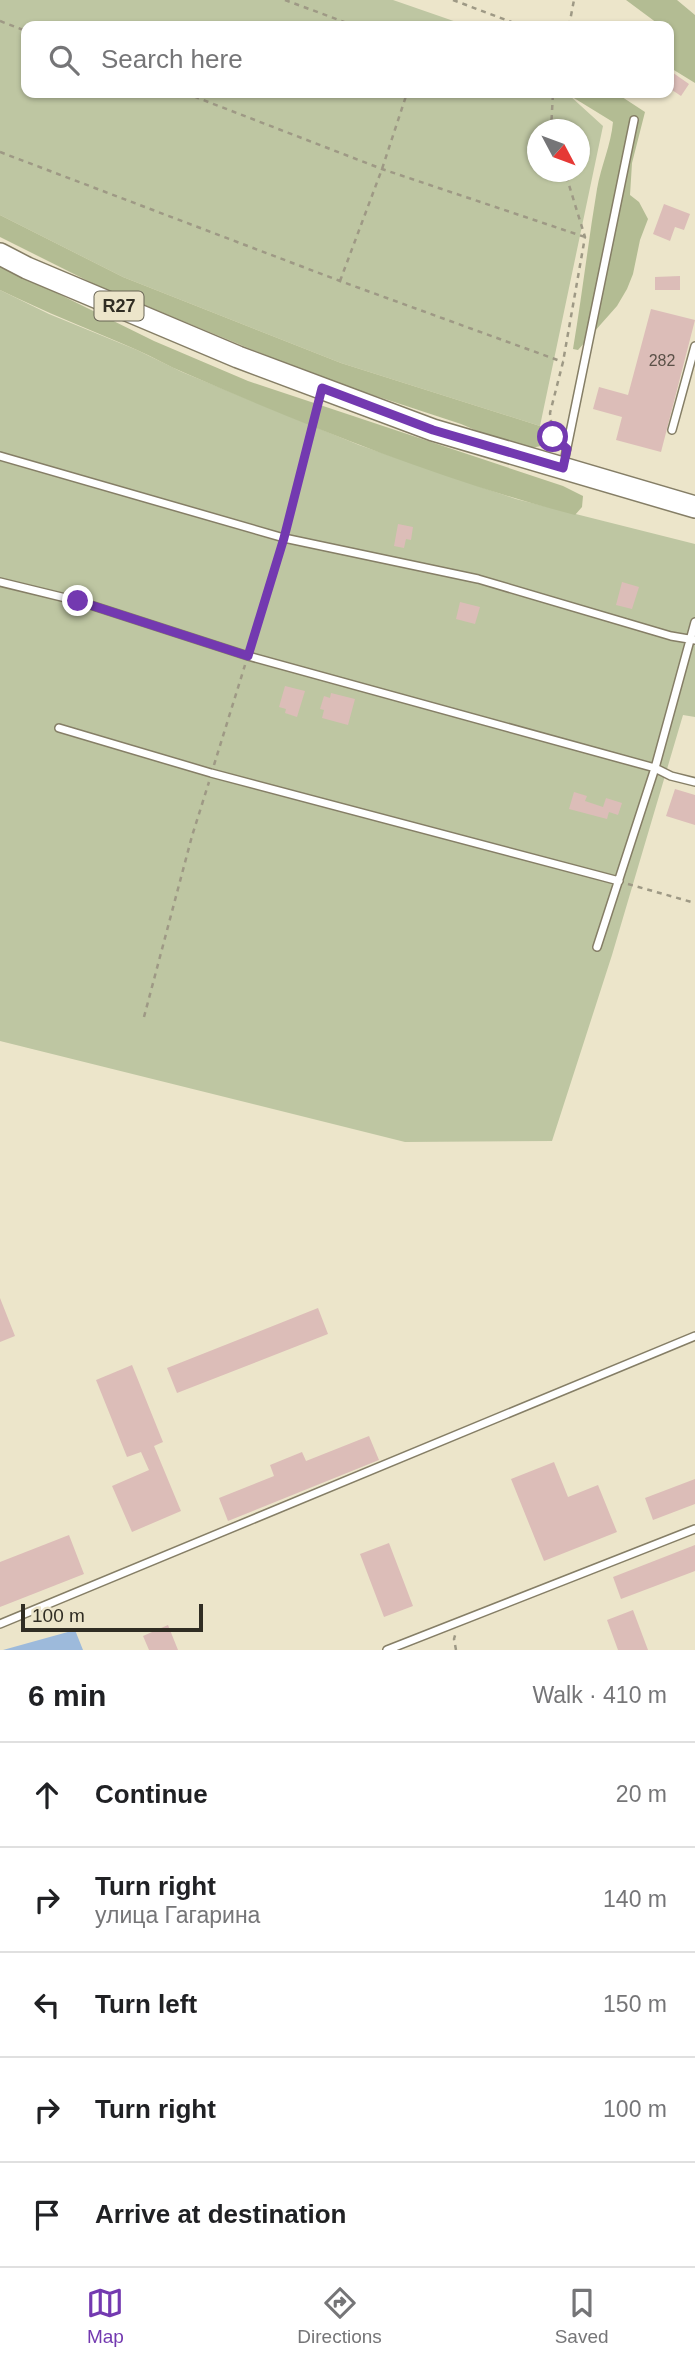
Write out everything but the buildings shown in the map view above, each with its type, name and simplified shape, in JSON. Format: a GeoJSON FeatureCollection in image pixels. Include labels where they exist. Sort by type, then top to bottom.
{"type":"FeatureCollection","features":[{"type":"Feature","properties":{"kind":"main road","name":"R27"},"geometry":{"type":"LineString","coordinates":[[0,254],[27,268],[238,357],[433,430],[565,458],[695,507]]}},
{"type":"Feature","properties":{"kind":"lane"},"geometry":{"type":"LineString","coordinates":[[565,458],[634,120]]}},
{"type":"Feature","properties":{"kind":"lane"},"geometry":{"type":"LineString","coordinates":[[672,430],[695,346]]}},
{"type":"Feature","properties":{"kind":"lane"},"geometry":{"type":"LineString","coordinates":[[0,456],[284,538],[478,579],[671,636],[692,639]]}},
{"type":"Feature","properties":{"kind":"lane"},"geometry":{"type":"LineString","coordinates":[[0,582],[78,601],[248,656],[655,768],[671,776],[695,782]]}},
{"type":"Feature","properties":{"kind":"lane"},"geometry":{"type":"LineString","coordinates":[[597,947],[655,768],[695,622]]}},
{"type":"Feature","properties":{"kind":"lane"},"geometry":{"type":"LineString","coordinates":[[60,728],[211,773],[619,881]]}},
{"type":"Feature","properties":{"kind":"lane"},"geometry":{"type":"LineString","coordinates":[[0,1624],[695,1336]]}},
{"type":"Feature","properties":{"kind":"lane"},"geometry":{"type":"LineString","coordinates":[[387,1650],[695,1529]]}},
{"type":"Feature","properties":{"kind":"path"},"geometry":{"type":"LineString","coordinates":[[285,0],[342,21]]}},
{"type":"Feature","properties":{"kind":"path"},"geometry":{"type":"LineString","coordinates":[[453,0],[509,21]]}},
{"type":"Feature","properties":{"kind":"path"},"geometry":{"type":"LineString","coordinates":[[570,21],[574,0]]}},
{"type":"Feature","properties":{"kind":"path"},"geometry":{"type":"LineString","coordinates":[[0,21],[21,30]]}},
{"type":"Feature","properties":{"kind":"path"},"geometry":{"type":"LineString","coordinates":[[198,98],[382,169],[585,237]]}},
{"type":"Feature","properties":{"kind":"path"},"geometry":{"type":"LineString","coordinates":[[340,281],[405,98]]}},
{"type":"Feature","properties":{"kind":"path"},"geometry":{"type":"LineString","coordinates":[[552,119],[553,98]]}},
{"type":"Feature","properties":{"kind":"path"},"geometry":{"type":"LineString","coordinates":[[0,152],[563,362]]}},
{"type":"Feature","properties":{"kind":"path"},"geometry":{"type":"LineString","coordinates":[[565,458],[553,437],[550,413],[563,362],[585,237],[568,182]]}},
{"type":"Feature","properties":{"kind":"path"},"geometry":{"type":"LineString","coordinates":[[144,1017],[192,836],[284,538],[322,388]]}},
{"type":"Feature","properties":{"kind":"path"},"geometry":{"type":"LineString","coordinates":[[619,881],[695,903]]}},
{"type":"Feature","properties":{"kind":"path"},"geometry":{"type":"LineString","coordinates":[[456,1650],[454,1639],[459,1622]]}},
{"type":"Feature","properties":{"kind":"green space"},"geometry":{"type":"Polygon","coordinates":[[[0,0],[393,0],[454,21],[21,21],[21,98],[572,98],[603,126],[540,426],[341,363],[123,277],[0,215],[0,0]]]}},
{"type":"Feature","properties":{"kind":"green space"},"geometry":{"type":"Polygon","coordinates":[[[626,0],[677,0],[695,15],[695,83],[674,70],[674,21],[654,21],[626,0]]]}},
{"type":"Feature","properties":{"kind":"green space"},"geometry":{"type":"Polygon","coordinates":[[[574,98],[624,98],[645,112],[632,163],[630,195],[639,202],[648,219],[627,289],[617,306],[578,350],[573,349],[594,209],[613,122],[574,98]]]}},
{"type":"Feature","properties":{"kind":"green space"},"geometry":{"type":"Polygon","coordinates":[[[0,215],[123,277],[341,363],[540,426],[553,437],[555,443],[522,450],[461,424],[321,378],[98,286],[0,237],[0,215]]]}},
{"type":"Feature","properties":{"kind":"green space"},"geometry":{"type":"Polygon","coordinates":[[[0,265],[154,341],[248,381],[563,486],[583,496],[582,507],[575,515],[475,486],[377,452],[281,413],[0,290],[0,265]]]}},
{"type":"Feature","properties":{"kind":"green space"},"geometry":{"type":"Polygon","coordinates":[[[0,290],[182,372],[359,445],[516,499],[695,544],[695,717],[683,715],[612,955],[552,1141],[405,1142],[0,1041],[0,290]]]}},
{"type":"Feature","properties":{"kind":"water"},"geometry":{"type":"Polygon","coordinates":[[[75,1630],[83,1650],[3,1650],[75,1630]]]}},
{"type":"Feature","properties":{"kind":"route"},"geometry":{"type":"LineString","coordinates":[[78,601],[248,656],[284,538],[322,388],[433,430],[563,468],[567,449],[553,437]]}}]}
